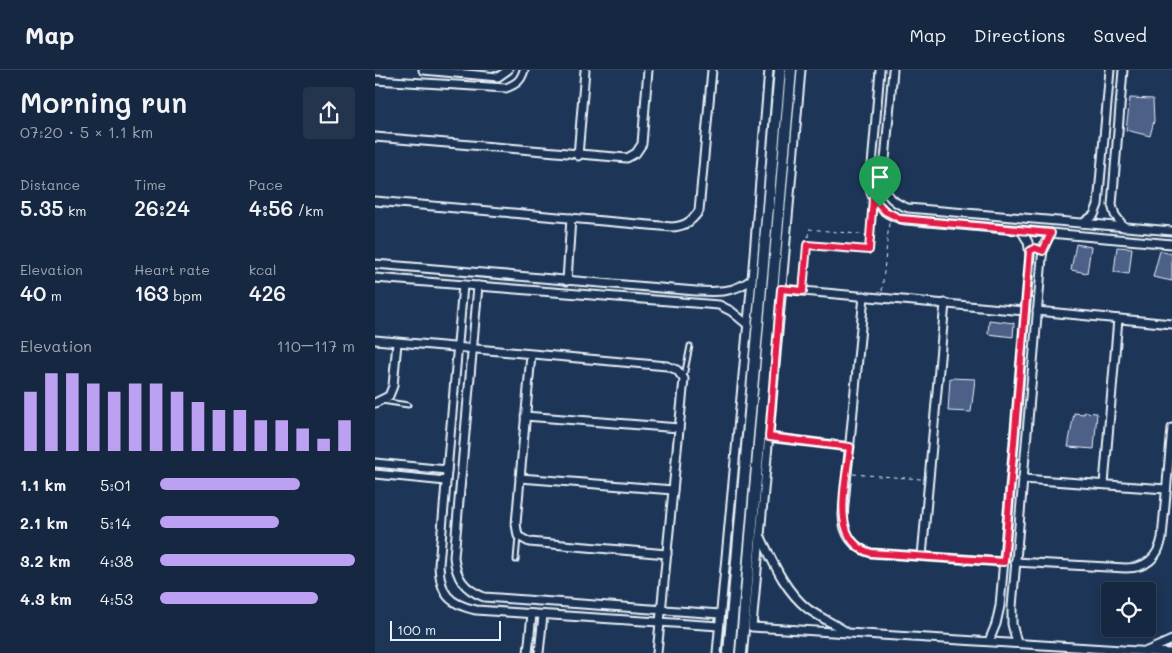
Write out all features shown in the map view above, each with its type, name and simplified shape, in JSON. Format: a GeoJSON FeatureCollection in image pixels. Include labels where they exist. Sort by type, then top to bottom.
{"type":"FeatureCollection","features":[{"type":"Feature","properties":{"kind":"street"},"geometry":{"type":"LineString","coordinates":[[423,70],[498,76],[508,70]]}},
{"type":"Feature","properties":{"kind":"street"},"geometry":{"type":"LineString","coordinates":[[375,80],[506,88],[522,78],[524,70]]}},
{"type":"Feature","properties":{"kind":"street"},"geometry":{"type":"LineString","coordinates":[[578,156],[585,70]]}},
{"type":"Feature","properties":{"kind":"street"},"geometry":{"type":"LineString","coordinates":[[375,137],[578,156],[627,158],[636,153],[643,139],[648,70]]}},
{"type":"Feature","properties":{"kind":"street"},"geometry":{"type":"LineString","coordinates":[[375,200],[672,227],[683,226],[693,220],[699,211],[712,70]]}},
{"type":"Feature","properties":{"kind":"street"},"geometry":{"type":"LineString","coordinates":[[717,653],[748,326],[769,70]]}},
{"type":"Feature","properties":{"kind":"street"},"geometry":{"type":"LineString","coordinates":[[729,653],[780,70]]}},
{"type":"Feature","properties":{"kind":"street"},"geometry":{"type":"LineString","coordinates":[[748,627],[768,389],[791,70]]}},
{"type":"Feature","properties":{"kind":"street"},"geometry":{"type":"LineString","coordinates":[[741,653],[748,627],[760,534],[769,437],[768,389],[781,289],[801,70]]}},
{"type":"Feature","properties":{"kind":"street"},"geometry":{"type":"LineString","coordinates":[[880,70],[870,184],[873,198],[889,214],[907,220],[1172,244]]}},
{"type":"Feature","properties":{"kind":"street"},"geometry":{"type":"LineString","coordinates":[[893,70],[883,177],[886,193],[893,201],[908,208],[1172,231]]}},
{"type":"Feature","properties":{"kind":"street"},"geometry":{"type":"LineString","coordinates":[[1083,223],[1093,214],[1098,205],[1110,70]]}},
{"type":"Feature","properties":{"kind":"street"},"geometry":{"type":"LineString","coordinates":[[1123,70],[1112,205],[1118,220],[1124,227]]}},
{"type":"Feature","properties":{"kind":"street"},"geometry":{"type":"LineString","coordinates":[[1098,205],[1104,209],[1112,205]]}},
{"type":"Feature","properties":{"kind":"street"},"geometry":{"type":"LineString","coordinates":[[567,281],[571,218]]}},
{"type":"Feature","properties":{"kind":"street"},"geometry":{"type":"LineString","coordinates":[[989,641],[999,615],[1030,251],[1021,230]]}},
{"type":"Feature","properties":{"kind":"street"},"geometry":{"type":"LineString","coordinates":[[1017,643],[1011,616],[1015,562],[1043,251],[1051,233]]}},
{"type":"Feature","properties":{"kind":"street"},"geometry":{"type":"LineString","coordinates":[[1030,251],[1035,248],[1043,251]]}},
{"type":"Feature","properties":{"kind":"street"},"geometry":{"type":"LineString","coordinates":[[375,264],[696,291],[726,292],[742,286],[752,279]]}},
{"type":"Feature","properties":{"kind":"street"},"geometry":{"type":"LineString","coordinates":[[375,278],[696,304],[726,308],[748,326]]}},
{"type":"Feature","properties":{"kind":"street"},"geometry":{"type":"LineString","coordinates":[[463,285],[439,565],[440,581],[447,596],[460,606],[476,610],[719,626]]}},
{"type":"Feature","properties":{"kind":"street"},"geometry":{"type":"LineString","coordinates":[[478,286],[454,557],[455,571],[461,583],[471,592],[484,597],[720,614]]}},
{"type":"Feature","properties":{"kind":"street"},"geometry":{"type":"LineString","coordinates":[[781,289],[1025,310]]}},
{"type":"Feature","properties":{"kind":"street"},"geometry":{"type":"LineString","coordinates":[[696,291],[696,304]]}},
{"type":"Feature","properties":{"kind":"street"},"geometry":{"type":"LineString","coordinates":[[865,296],[843,522],[846,533],[852,543],[871,553],[1004,562]]}},
{"type":"Feature","properties":{"kind":"street"},"geometry":{"type":"LineString","coordinates":[[922,556],[945,303]]}},
{"type":"Feature","properties":{"kind":"street"},"geometry":{"type":"LineString","coordinates":[[1037,311],[1172,324]]}},
{"type":"Feature","properties":{"kind":"street"},"geometry":{"type":"LineString","coordinates":[[1104,484],[1118,319]]}},
{"type":"Feature","properties":{"kind":"street"},"geometry":{"type":"LineString","coordinates":[[375,340],[667,366],[677,370],[684,379],[657,653]]}},
{"type":"Feature","properties":{"kind":"street"},"geometry":{"type":"LineString","coordinates":[[378,402],[389,396],[393,386],[397,343]]}},
{"type":"Feature","properties":{"kind":"street"},"geometry":{"type":"LineString","coordinates":[[531,355],[516,530],[518,536],[529,542],[667,554]]}},
{"type":"Feature","properties":{"kind":"street"},"geometry":{"type":"LineString","coordinates":[[525,416],[679,428]]}},
{"type":"Feature","properties":{"kind":"street"},"geometry":{"type":"LineString","coordinates":[[1015,562],[1126,568],[1146,564],[1154,558],[1161,544],[1172,429]]}},
{"type":"Feature","properties":{"kind":"street"},"geometry":{"type":"LineString","coordinates":[[769,437],[850,447]]}},
{"type":"Feature","properties":{"kind":"street"},"geometry":{"type":"LineString","coordinates":[[375,463],[447,470]]}},
{"type":"Feature","properties":{"kind":"street"},"geometry":{"type":"LineString","coordinates":[[375,474],[446,481]]}},
{"type":"Feature","properties":{"kind":"street"},"geometry":{"type":"LineString","coordinates":[[520,478],[673,490]]}},
{"type":"Feature","properties":{"kind":"street"},"geometry":{"type":"LineString","coordinates":[[1023,479],[1167,489]]}},
{"type":"Feature","properties":{"kind":"street"},"geometry":{"type":"LineString","coordinates":[[760,534],[779,574],[796,597],[809,609],[847,632]]}},
{"type":"Feature","properties":{"kind":"street"},"geometry":{"type":"LineString","coordinates":[[528,653],[532,614]]}},
{"type":"Feature","properties":{"kind":"street"},"geometry":{"type":"LineString","coordinates":[[539,653],[543,615]]}},
{"type":"Feature","properties":{"kind":"street"},"geometry":{"type":"LineString","coordinates":[[731,626],[1170,653]]}},
{"type":"Feature","properties":{"kind":"street"},"geometry":{"type":"LineString","coordinates":[[1146,651],[1172,640]]}},
{"type":"Feature","properties":{"kind":"lane"},"geometry":{"type":"LineString","coordinates":[[869,250],[873,198]]}},
{"type":"Feature","properties":{"kind":"lane"},"geometry":{"type":"LineString","coordinates":[[684,379],[690,346]]}},
{"type":"Feature","properties":{"kind":"lane"},"geometry":{"type":"LineString","coordinates":[[378,402],[408,405]]}},
{"type":"Feature","properties":{"kind":"lane"},"geometry":{"type":"LineString","coordinates":[[516,560],[518,536]]}},
{"type":"Feature","properties":{"kind":"path"},"geometry":{"type":"LineString","coordinates":[[881,298],[889,214]]}},
{"type":"Feature","properties":{"kind":"path"},"geometry":{"type":"LineString","coordinates":[[803,291],[809,229],[870,235]]}},
{"type":"Feature","properties":{"kind":"path"},"geometry":{"type":"LineString","coordinates":[[807,245],[869,250]]}},
{"type":"Feature","properties":{"kind":"path"},"geometry":{"type":"LineString","coordinates":[[847,474],[929,480]]}},
{"type":"Feature","properties":{"kind":"building"},"geometry":{"type":"Polygon","coordinates":[[[1130,98],[1153,99],[1154,121],[1150,136],[1126,130],[1130,98]]]}},
{"type":"Feature","properties":{"kind":"building"},"geometry":{"type":"Polygon","coordinates":[[[1076,244],[1091,247],[1087,273],[1071,270],[1076,244]]]}},
{"type":"Feature","properties":{"kind":"building"},"geometry":{"type":"Polygon","coordinates":[[[1117,247],[1132,248],[1129,274],[1114,272],[1117,247]]]}},
{"type":"Feature","properties":{"kind":"building"},"geometry":{"type":"Polygon","coordinates":[[[1160,251],[1172,254],[1172,281],[1153,277],[1160,251]]]}},
{"type":"Feature","properties":{"kind":"building"},"geometry":{"type":"Polygon","coordinates":[[[989,320],[1014,323],[1013,337],[988,334],[989,320]]]}},
{"type":"Feature","properties":{"kind":"building"},"geometry":{"type":"Polygon","coordinates":[[[950,378],[975,379],[971,412],[948,411],[950,378]]]}},
{"type":"Feature","properties":{"kind":"building"},"geometry":{"type":"Polygon","coordinates":[[[1084,412],[1097,413],[1094,449],[1068,447],[1074,413],[1084,414],[1084,412]]]}},
{"type":"Feature","properties":{"kind":"route"},"geometry":{"type":"LineString","coordinates":[[873,198],[880,207],[889,214],[907,220],[1051,233],[1044,245],[1043,251],[1035,248],[1030,251],[1004,562],[871,553],[861,549],[849,539],[843,522],[850,447],[769,437],[781,289],[803,291],[807,245],[869,250],[873,198]]}}]}
